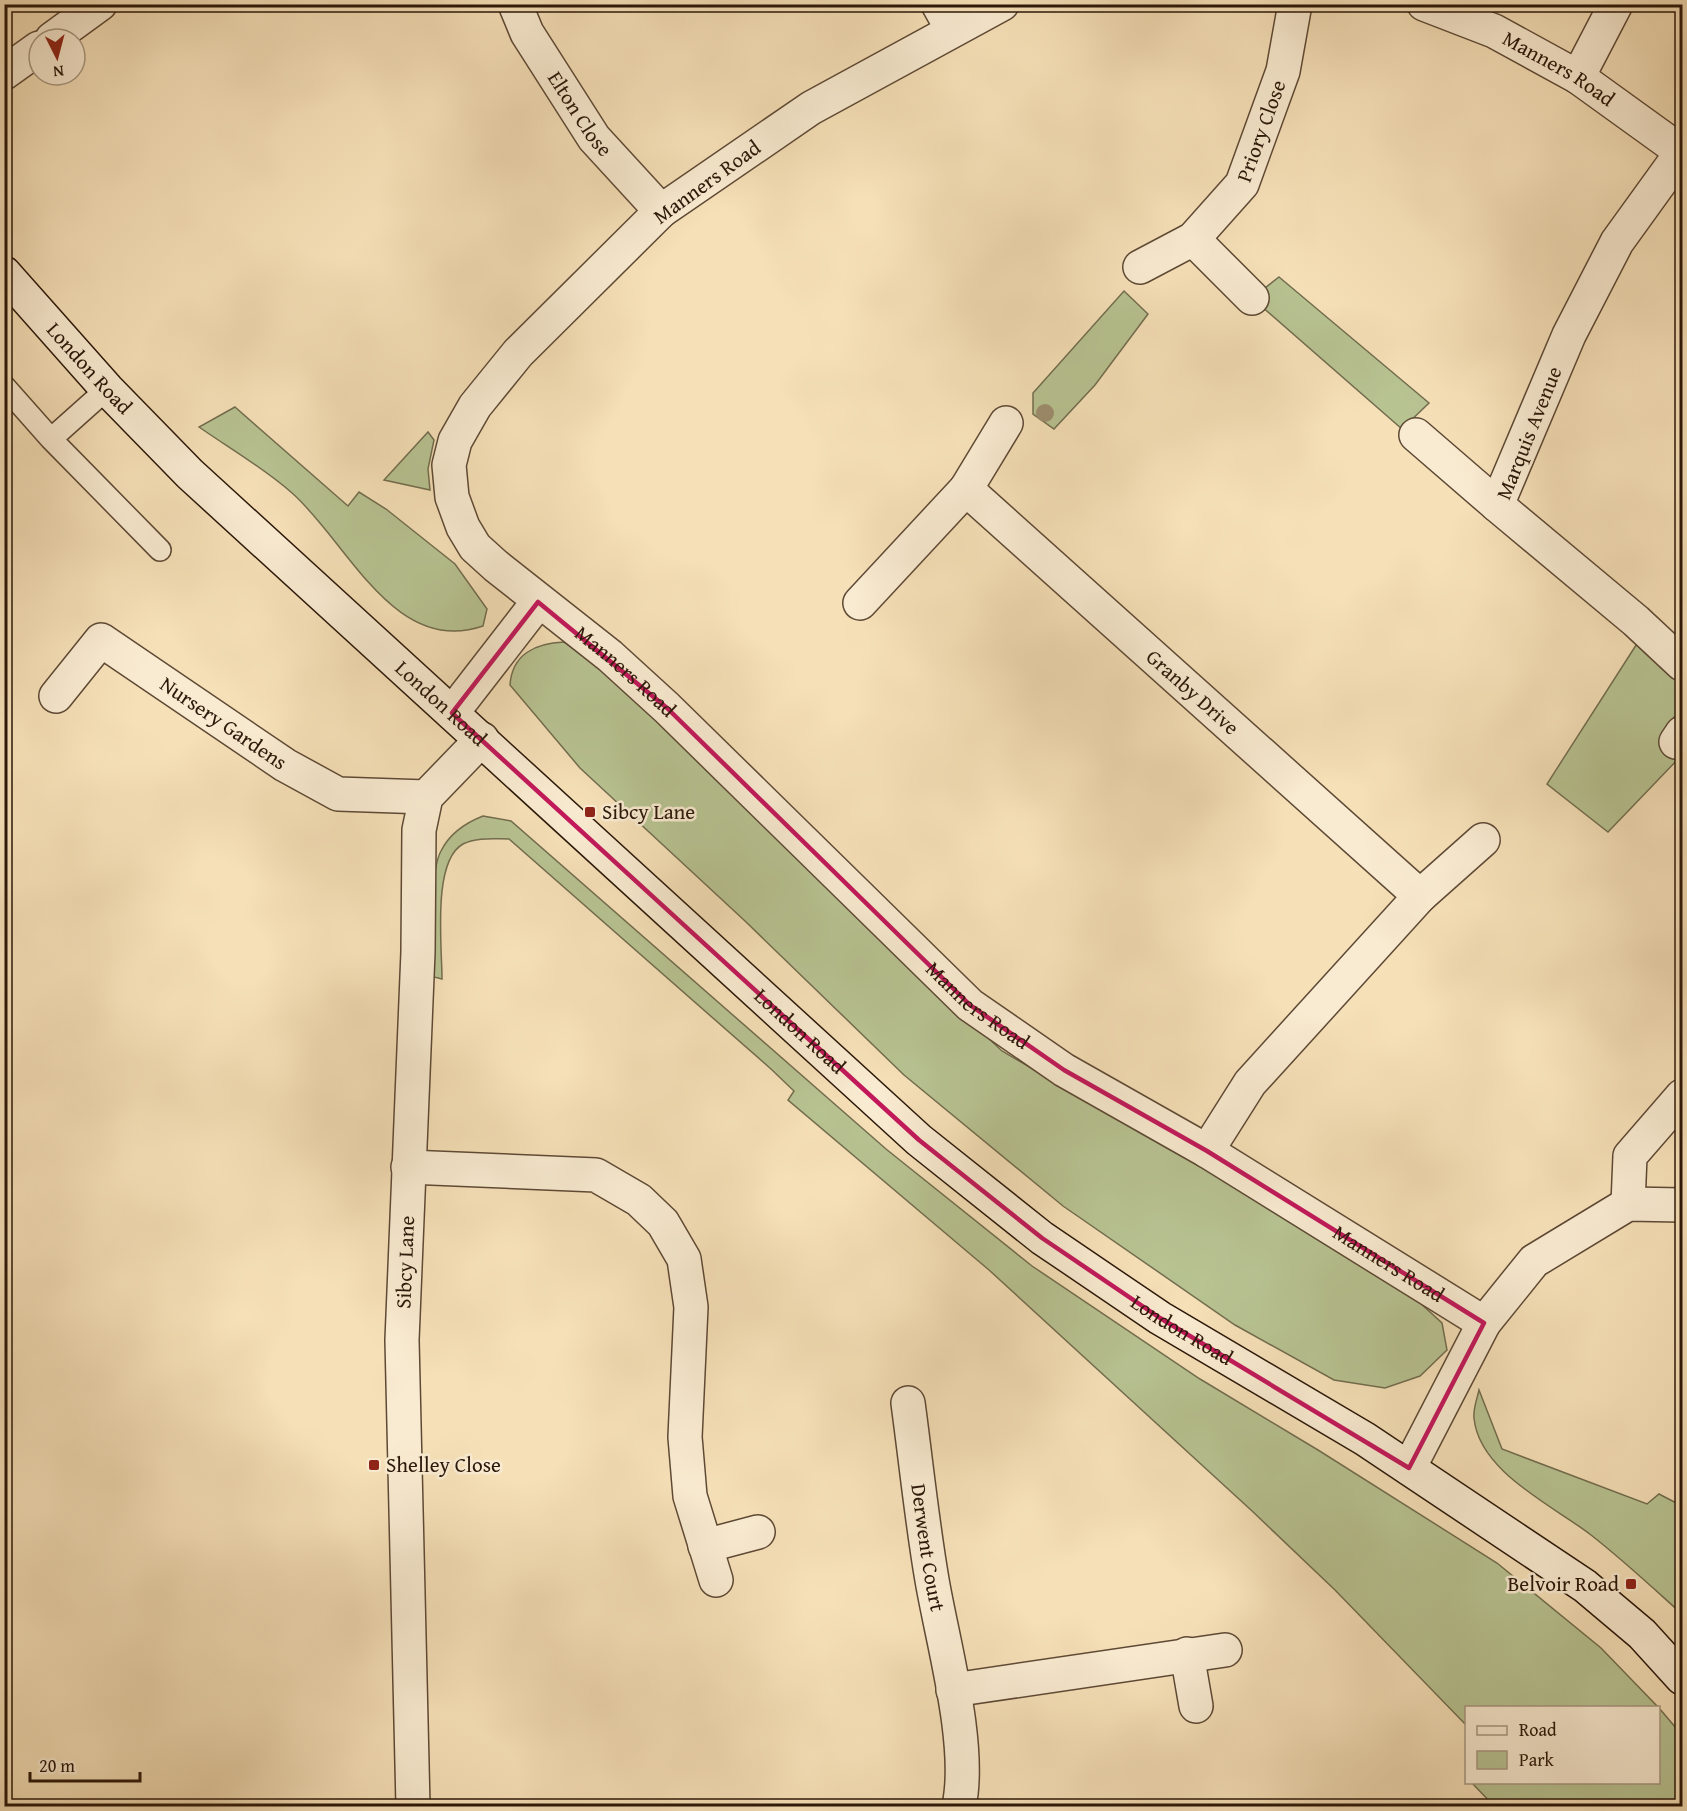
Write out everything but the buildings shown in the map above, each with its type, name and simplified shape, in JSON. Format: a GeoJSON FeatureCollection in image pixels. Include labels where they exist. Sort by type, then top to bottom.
{"type":"FeatureCollection","features":[{"type":"Feature","properties":{"kind":"street"},"geometry":{"type":"LineString","coordinates":[[68,27],[100,4]]}},
{"type":"Feature","properties":{"kind":"street","name":"Elton Close"},"geometry":{"type":"LineString","coordinates":[[516,4],[527,33],[594,138],[661,211]]}},
{"type":"Feature","properties":{"kind":"street","name":"Manners Road"},"geometry":{"type":"LineString","coordinates":[[1002,4],[945,17],[661,211],[518,353],[475,406],[455,441],[449,465],[452,497],[462,527],[475,548],[538,602],[610,656],[667,708],[970,1005],[1064,1070],[1207,1151],[1484,1323]]}},
{"type":"Feature","properties":{"kind":"street","name":"Priory Close"},"geometry":{"type":"LineString","coordinates":[[1140,267],[1193,239],[1242,184],[1283,71],[1295,4]]}},
{"type":"Feature","properties":{"kind":"street","name":"Manners Road"},"geometry":{"type":"LineString","coordinates":[[1424,4],[1494,31],[1578,77],[1683,152]]}},
{"type":"Feature","properties":{"kind":"street"},"geometry":{"type":"LineString","coordinates":[[1578,77],[1616,4]]}},
{"type":"Feature","properties":{"kind":"street"},"geometry":{"type":"LineString","coordinates":[[4,73],[27,57]]}},
{"type":"Feature","properties":{"kind":"street","name":"Marquis Avenue"},"geometry":{"type":"LineString","coordinates":[[1683,152],[1617,242],[1569,335],[1497,505],[1636,621],[1683,664]]}},
{"type":"Feature","properties":{"kind":"street"},"geometry":{"type":"LineString","coordinates":[[1193,239],[1252,298]]}},
{"type":"Feature","properties":{"kind":"street","name":"London Road"},"geometry":{"type":"LineString","coordinates":[[4,273],[108,389],[190,474],[919,1140],[1042,1238],[1160,1318],[1409,1468],[1585,1586],[1642,1634],[1683,1678]]}},
{"type":"Feature","properties":{"kind":"street"},"geometry":{"type":"LineString","coordinates":[[860,603],[966,489],[1006,423]]}},
{"type":"Feature","properties":{"kind":"street"},"geometry":{"type":"LineString","coordinates":[[1416,435],[1497,505]]}},
{"type":"Feature","properties":{"kind":"street","name":"Granby Drive"},"geometry":{"type":"LineString","coordinates":[[966,489],[1420,896]]}},
{"type":"Feature","properties":{"kind":"street"},"geometry":{"type":"LineString","coordinates":[[452,713],[538,602]]}},
{"type":"Feature","properties":{"kind":"street","name":"Nursery Gardens"},"geometry":{"type":"LineString","coordinates":[[56,696],[101,640],[285,765],[338,794],[426,798]]}},
{"type":"Feature","properties":{"kind":"street"},"geometry":{"type":"LineString","coordinates":[[426,798],[482,739]]}},
{"type":"Feature","properties":{"kind":"street","name":"Sibcy Lane"},"geometry":{"type":"LineString","coordinates":[[414,1806],[402,1340],[418,952],[419,830],[426,798]]}},
{"type":"Feature","properties":{"kind":"street"},"geometry":{"type":"LineString","coordinates":[[1207,1151],[1251,1083],[1420,896],[1483,840]]}},
{"type":"Feature","properties":{"kind":"street"},"geometry":{"type":"LineString","coordinates":[[1628,1204],[1630,1156],[1683,1096]]}},
{"type":"Feature","properties":{"kind":"street"},"geometry":{"type":"LineString","coordinates":[[408,1167],[596,1175],[639,1200],[663,1223],[684,1259],[691,1307],[685,1437],[690,1496],[716,1580]]}},
{"type":"Feature","properties":{"kind":"street"},"geometry":{"type":"LineString","coordinates":[[1409,1468],[1484,1323],[1534,1261],[1628,1204],[1683,1205]]}},
{"type":"Feature","properties":{"kind":"street","name":"Derwent Court"},"geometry":{"type":"LineString","coordinates":[[908,1403],[932,1579],[953,1690],[963,1784],[959,1806]]}},
{"type":"Feature","properties":{"kind":"street"},"geometry":{"type":"LineString","coordinates":[[705,1546],[758,1532]]}},
{"type":"Feature","properties":{"kind":"street"},"geometry":{"type":"LineString","coordinates":[[953,1690],[1225,1650]]}},
{"type":"Feature","properties":{"kind":"street"},"geometry":{"type":"LineString","coordinates":[[1187,1654],[1196,1706]]}},
{"type":"Feature","properties":{"kind":"lane"},"geometry":{"type":"LineString","coordinates":[[4,386],[51,439],[160,550]]}},
{"type":"Feature","properties":{"kind":"lane"},"geometry":{"type":"LineString","coordinates":[[51,439],[108,389]]}},
{"type":"Feature","properties":{"kind":"highlighted area"},"geometry":{"type":"Polygon","coordinates":[[[538,602],[667,708],[970,1005],[1064,1070],[1207,1151],[1484,1323],[1409,1468],[1160,1318],[1042,1238],[919,1140],[452,713],[538,602]]]}},
{"type":"Feature","properties":{"kind":"green space"},"geometry":{"type":"Polygon","coordinates":[[[1279,277],[1429,403],[1402,429],[1252,298],[1279,277]]]}},
{"type":"Feature","properties":{"kind":"green space"},"geometry":{"type":"Polygon","coordinates":[[[1124,291],[1148,314],[1095,385],[1054,429],[1033,414],[1033,393],[1124,291]]]}},
{"type":"Feature","properties":{"kind":"green space"},"geometry":{"type":"Polygon","coordinates":[[[235,407],[348,506],[359,492],[386,509],[455,564],[487,609],[483,626],[451,631],[423,625],[398,610],[375,589],[292,493],[199,427],[235,407]]]}},
{"type":"Feature","properties":{"kind":"green space"},"geometry":{"type":"Polygon","coordinates":[[[428,432],[434,440],[428,469],[430,490],[384,480],[428,432]]]}},
{"type":"Feature","properties":{"kind":"green space"},"geometry":{"type":"Polygon","coordinates":[[[1640,639],[1682,678],[1682,714],[1667,735],[1680,757],[1608,832],[1547,784],[1640,639]]]}},
{"type":"Feature","properties":{"kind":"green space"},"geometry":{"type":"Polygon","coordinates":[[[564,642],[640,699],[861,918],[1002,1051],[1283,1214],[1408,1292],[1442,1323],[1447,1350],[1420,1376],[1385,1388],[1334,1380],[1235,1325],[1063,1206],[904,1075],[745,921],[580,768],[510,685],[515,665],[527,652],[544,645],[564,642]]]}},
{"type":"Feature","properties":{"kind":"green space"},"geometry":{"type":"Polygon","coordinates":[[[483,816],[511,821],[886,1149],[1032,1266],[1200,1379],[1497,1563],[1601,1648],[1657,1706],[1465,1706],[1465,1724],[1335,1590],[1251,1510],[989,1270],[788,1100],[794,1091],[771,1069],[509,839],[474,840],[463,844],[453,853],[443,885],[441,906],[442,979],[434,977],[433,894],[437,862],[441,851],[453,834],[483,816]]]}},
{"type":"Feature","properties":{"kind":"green space"},"geometry":{"type":"Polygon","coordinates":[[[1479,1390],[1502,1449],[1647,1504],[1659,1494],[1682,1506],[1682,1614],[1603,1545],[1520,1486],[1503,1471],[1489,1455],[1479,1437],[1474,1415],[1479,1390]]]}},
{"type":"Feature","properties":{"kind":"green space"},"geometry":{"type":"Polygon","coordinates":[[[1660,1709],[1682,1735],[1682,1806],[1494,1806],[1473,1784],[1660,1784],[1660,1709]]]}},
{"type":"Feature","properties":{"kind":"place","name":"Sibcy Lane"},"geometry":{"type":"Point","coordinates":[590,812]}},
{"type":"Feature","properties":{"kind":"place","name":"Shelley Close"},"geometry":{"type":"Point","coordinates":[374,1465]}},
{"type":"Feature","properties":{"kind":"place","name":"Belvoir Road"},"geometry":{"type":"Point","coordinates":[1631,1584]}}]}
